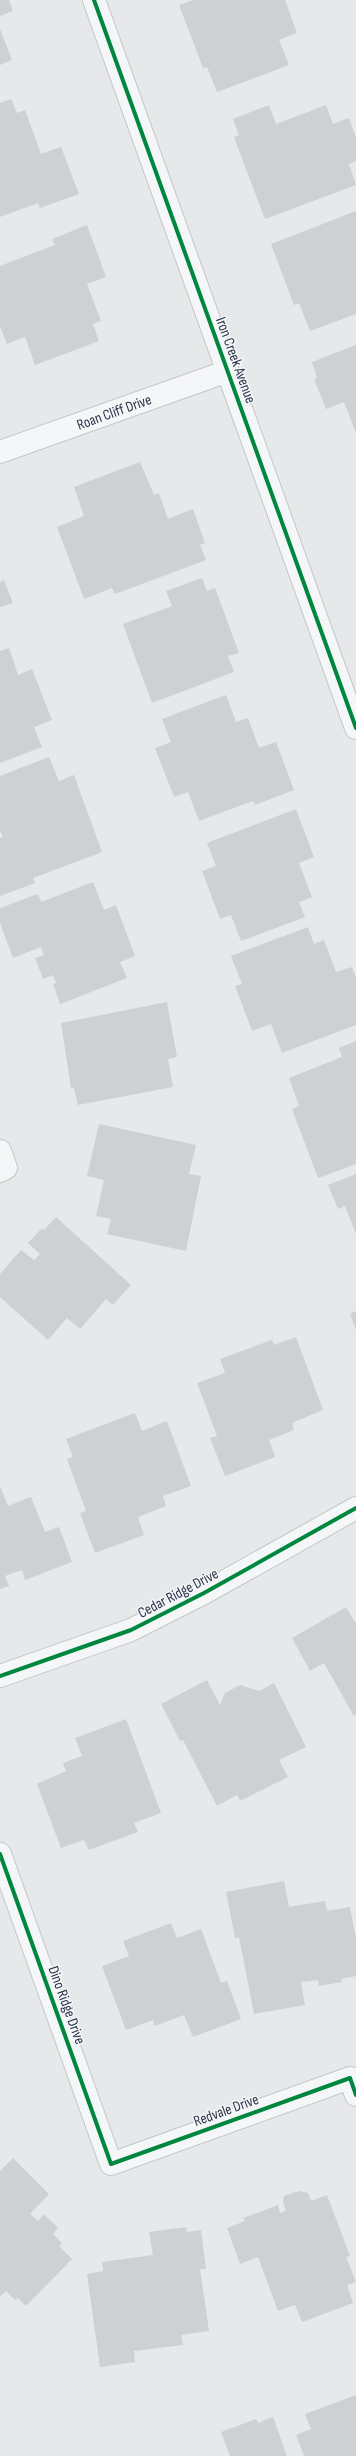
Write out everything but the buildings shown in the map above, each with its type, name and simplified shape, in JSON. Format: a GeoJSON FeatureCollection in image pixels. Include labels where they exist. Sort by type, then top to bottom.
{"type":"FeatureCollection","features":[{"type":"Feature","properties":{"kind":"street","name":"Iron Creek Avenue"},"geometry":{"type":"LineString","coordinates":[[94,0],[356,728]]}},
{"type":"Feature","properties":{"kind":"street","name":"Roan Cliff Drive"},"geometry":{"type":"LineString","coordinates":[[0,452],[228,371]]}},
{"type":"Feature","properties":{"kind":"street","name":"Cedar Ridge Drive"},"geometry":{"type":"LineString","coordinates":[[0,1676],[131,1630],[204,1593],[356,1508]]}},
{"type":"Feature","properties":{"kind":"street","name":"Dino Ridge Drive"},"geometry":{"type":"LineString","coordinates":[[0,1854],[111,2164]]}},
{"type":"Feature","properties":{"kind":"street","name":"Redvale Drive"},"geometry":{"type":"LineString","coordinates":[[111,2164],[353,2087]]}},
{"type":"Feature","properties":{"kind":"cycle path"},"geometry":{"type":"LineString","coordinates":[[94,0],[356,728]]}},
{"type":"Feature","properties":{"kind":"cycle path"},"geometry":{"type":"LineString","coordinates":[[0,1676],[131,1630],[204,1593],[356,1508]]}},
{"type":"Feature","properties":{"kind":"cycle path"},"geometry":{"type":"LineString","coordinates":[[0,1854],[111,2164],[350,2078],[356,2095]]}}]}
